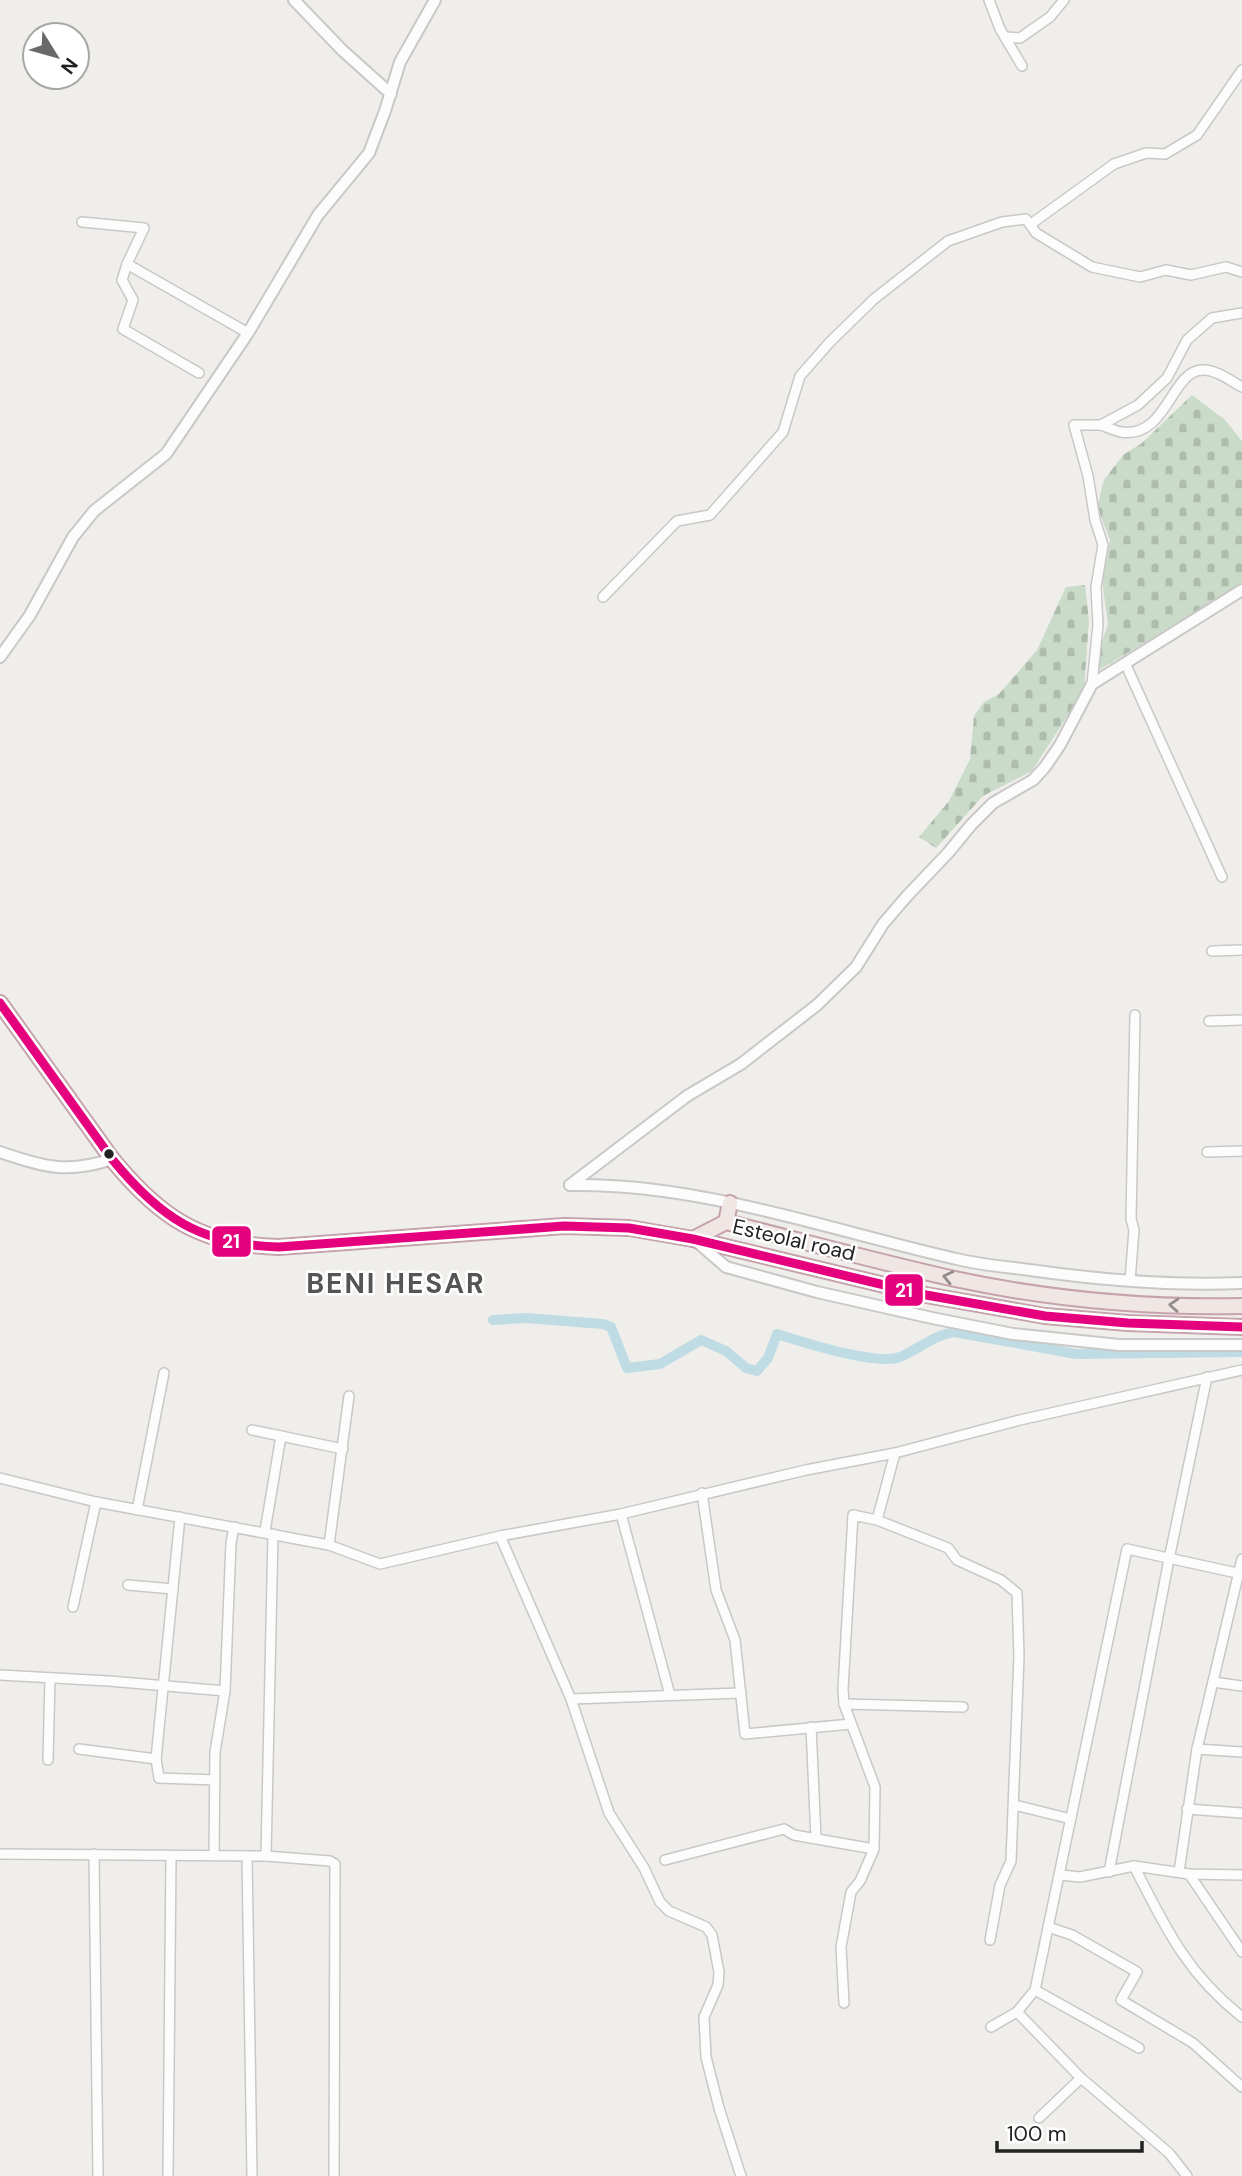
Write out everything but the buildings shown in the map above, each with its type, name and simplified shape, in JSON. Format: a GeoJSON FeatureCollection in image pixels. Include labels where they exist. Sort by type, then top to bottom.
{"type":"FeatureCollection","features":[{"type":"Feature","properties":{"kind":"highway"},"geometry":{"type":"LineString","coordinates":[[0,1003],[112,1159],[153,1204],[176,1221],[222,1241],[250,1246],[314,1245],[565,1226],[629,1228],[693,1239]]}},
{"type":"Feature","properties":{"kind":"highway"},"geometry":{"type":"LineString","coordinates":[[726,1222],[730,1203]]}},
{"type":"Feature","properties":{"kind":"highway","name":"Esteolal road"},"geometry":{"type":"LineString","coordinates":[[693,1239],[726,1222],[956,1279],[1042,1294],[1194,1307],[1242,1306]]}},
{"type":"Feature","properties":{"kind":"highway","name":"Esteolal road"},"geometry":{"type":"LineString","coordinates":[[693,1239],[926,1295],[1032,1314],[1128,1323],[1242,1327]]}},
{"type":"Feature","properties":{"kind":"street"},"geometry":{"type":"LineString","coordinates":[[294,0],[342,50],[391,94]]}},
{"type":"Feature","properties":{"kind":"street"},"geometry":{"type":"LineString","coordinates":[[0,656],[30,615],[73,537],[94,511],[166,454],[248,332],[318,215],[369,153],[400,62],[435,0]]}},
{"type":"Feature","properties":{"kind":"street"},"geometry":{"type":"LineString","coordinates":[[989,0],[1004,37],[1022,66]]}},
{"type":"Feature","properties":{"kind":"street"},"geometry":{"type":"LineString","coordinates":[[1004,37],[1020,38],[1050,17],[1064,0]]}},
{"type":"Feature","properties":{"kind":"street"},"geometry":{"type":"LineString","coordinates":[[1031,224],[1114,163],[1146,153],[1165,154],[1197,135],[1242,71]]}},
{"type":"Feature","properties":{"kind":"street"},"geometry":{"type":"LineString","coordinates":[[603,597],[677,521],[710,515],[783,432],[800,376],[874,299],[948,241],[1002,222],[1026,219],[1036,233],[1092,267],[1140,277],[1166,270],[1191,275],[1227,267],[1242,272]]}},
{"type":"Feature","properties":{"kind":"street"},"geometry":{"type":"LineString","coordinates":[[82,222],[144,228],[122,280],[133,300],[122,329],[199,373]]}},
{"type":"Feature","properties":{"kind":"street"},"geometry":{"type":"LineString","coordinates":[[127,264],[248,332]]}},
{"type":"Feature","properties":{"kind":"street"},"geometry":{"type":"LineString","coordinates":[[1101,425],[1138,405],[1167,378],[1187,341],[1212,318],[1242,313]]}},
{"type":"Feature","properties":{"kind":"street"},"geometry":{"type":"LineString","coordinates":[[1242,387],[1216,373],[1203,370],[1189,373],[1148,427],[1137,432],[1120,432],[1101,425],[1074,425],[1103,545],[1096,587],[1098,625],[1092,684],[1060,745],[1033,780],[993,803],[971,825],[883,924],[856,967],[817,1005],[741,1064],[687,1096],[569,1185],[598,1184],[687,1194],[964,1261],[1091,1278],[1199,1285],[1242,1283]]}},
{"type":"Feature","properties":{"kind":"street"},"geometry":{"type":"LineString","coordinates":[[1092,684],[1242,590]]}},
{"type":"Feature","properties":{"kind":"street"},"geometry":{"type":"LineString","coordinates":[[1125,663],[1222,877]]}},
{"type":"Feature","properties":{"kind":"street"},"geometry":{"type":"LineString","coordinates":[[1212,951],[1242,950]]}},
{"type":"Feature","properties":{"kind":"street"},"geometry":{"type":"LineString","coordinates":[[1130,1281],[1134,1230],[1131,1219],[1135,1015]]}},
{"type":"Feature","properties":{"kind":"street"},"geometry":{"type":"LineString","coordinates":[[1209,1021],[1242,1020]]}},
{"type":"Feature","properties":{"kind":"street"},"geometry":{"type":"LineString","coordinates":[[0,1152],[45,1165],[74,1169],[112,1159]]}},
{"type":"Feature","properties":{"kind":"street"},"geometry":{"type":"LineString","coordinates":[[1207,1152],[1242,1152]]}},
{"type":"Feature","properties":{"kind":"street"},"geometry":{"type":"LineString","coordinates":[[693,1239],[726,1267],[817,1292],[959,1324],[1013,1334],[1119,1345],[1242,1345]]}},
{"type":"Feature","properties":{"kind":"street"},"geometry":{"type":"LineString","coordinates":[[0,1478],[96,1502],[329,1545],[380,1564],[500,1536],[621,1514],[702,1493],[895,1452],[1020,1420],[1242,1370]]}},
{"type":"Feature","properties":{"kind":"street"},"geometry":{"type":"LineString","coordinates":[[136,1510],[164,1373]]}},
{"type":"Feature","properties":{"kind":"street"},"geometry":{"type":"LineString","coordinates":[[1109,1872],[1207,1377]]}},
{"type":"Feature","properties":{"kind":"street"},"geometry":{"type":"LineString","coordinates":[[329,1545],[349,1396]]}},
{"type":"Feature","properties":{"kind":"street"},"geometry":{"type":"LineString","coordinates":[[252,1430],[343,1449]]}},
{"type":"Feature","properties":{"kind":"street"},"geometry":{"type":"LineString","coordinates":[[266,1856],[269,1532],[281,1436]]}},
{"type":"Feature","properties":{"kind":"street"},"geometry":{"type":"LineString","coordinates":[[877,1520],[895,1452]]}},
{"type":"Feature","properties":{"kind":"street"},"geometry":{"type":"LineString","coordinates":[[702,1493],[716,1590],[735,1640],[745,1734],[851,1724]]}},
{"type":"Feature","properties":{"kind":"street"},"geometry":{"type":"LineString","coordinates":[[73,1607],[96,1502]]}},
{"type":"Feature","properties":{"kind":"street"},"geometry":{"type":"LineString","coordinates":[[621,1514],[670,1695]]}},
{"type":"Feature","properties":{"kind":"street"},"geometry":{"type":"LineString","coordinates":[[844,2003],[841,1977],[843,1936],[851,1892],[860,1881],[874,1849],[875,1787],[844,1704],[843,1689],[853,1515],[877,1520],[948,1548],[957,1560],[1001,1580],[1017,1593],[1019,1656],[1011,1861],[1000,1885],[990,1940]]}},
{"type":"Feature","properties":{"kind":"street"},"geometry":{"type":"LineString","coordinates":[[180,1517],[156,1759],[159,1778],[215,1780]]}},
{"type":"Feature","properties":{"kind":"street"},"geometry":{"type":"LineString","coordinates":[[214,1855],[215,1752],[225,1691],[231,1543],[234,1527]]}},
{"type":"Feature","properties":{"kind":"street"},"geometry":{"type":"LineString","coordinates":[[500,1536],[571,1699],[609,1813],[644,1867],[653,1891],[669,1911],[697,1921],[712,1935],[719,1972],[718,1985],[704,2017],[706,2057],[719,2109],[741,2176]]}},
{"type":"Feature","properties":{"kind":"street"},"geometry":{"type":"LineString","coordinates":[[991,2027],[1017,2012],[1035,1990],[1127,1549],[1237,1573]]}},
{"type":"Feature","properties":{"kind":"street"},"geometry":{"type":"LineString","coordinates":[[1242,1559],[1198,1749],[1187,1809],[1184,1873],[1242,1952]]}},
{"type":"Feature","properties":{"kind":"street"},"geometry":{"type":"LineString","coordinates":[[128,1585],[173,1589]]}},
{"type":"Feature","properties":{"kind":"street"},"geometry":{"type":"LineString","coordinates":[[0,1675],[225,1691]]}},
{"type":"Feature","properties":{"kind":"street"},"geometry":{"type":"LineString","coordinates":[[48,1760],[50,1678]]}},
{"type":"Feature","properties":{"kind":"street"},"geometry":{"type":"LineString","coordinates":[[1213,1682],[1242,1686]]}},
{"type":"Feature","properties":{"kind":"street"},"geometry":{"type":"LineString","coordinates":[[571,1699],[741,1693]]}},
{"type":"Feature","properties":{"kind":"street"},"geometry":{"type":"LineString","coordinates":[[844,1704],[963,1707]]}},
{"type":"Feature","properties":{"kind":"street"},"geometry":{"type":"LineString","coordinates":[[811,1727],[816,1838]]}},
{"type":"Feature","properties":{"kind":"street"},"geometry":{"type":"LineString","coordinates":[[79,1749],[156,1759]]}},
{"type":"Feature","properties":{"kind":"street"},"geometry":{"type":"LineString","coordinates":[[1198,1749],[1242,1752]]}},
{"type":"Feature","properties":{"kind":"street"},"geometry":{"type":"LineString","coordinates":[[1015,1805],[1071,1819]]}},
{"type":"Feature","properties":{"kind":"street"},"geometry":{"type":"LineString","coordinates":[[1187,1809],[1242,1813]]}},
{"type":"Feature","properties":{"kind":"street"},"geometry":{"type":"LineString","coordinates":[[665,1860],[784,1829],[794,1835],[874,1849]]}},
{"type":"Feature","properties":{"kind":"street"},"geometry":{"type":"LineString","coordinates":[[0,1854],[266,1856],[330,1861],[335,1864],[334,2176]]}},
{"type":"Feature","properties":{"kind":"street"},"geometry":{"type":"LineString","coordinates":[[93,1854],[98,2176]]}},
{"type":"Feature","properties":{"kind":"street"},"geometry":{"type":"LineString","coordinates":[[168,2176],[171,1856]]}},
{"type":"Feature","properties":{"kind":"street"},"geometry":{"type":"LineString","coordinates":[[247,1856],[252,2176]]}},
{"type":"Feature","properties":{"kind":"street"},"geometry":{"type":"LineString","coordinates":[[1061,1875],[1080,1877],[1134,1866],[1184,1873],[1242,1875]]}},
{"type":"Feature","properties":{"kind":"street"},"geometry":{"type":"LineString","coordinates":[[1134,1866],[1178,1950],[1221,2001],[1242,2017]]}},
{"type":"Feature","properties":{"kind":"street"},"geometry":{"type":"LineString","coordinates":[[1048,1927],[1072,1935],[1137,1972],[1121,2000],[1193,2043],[1242,2087]]}},
{"type":"Feature","properties":{"kind":"street"},"geometry":{"type":"LineString","coordinates":[[1035,1990],[1139,2048]]}},
{"type":"Feature","properties":{"kind":"street"},"geometry":{"type":"LineString","coordinates":[[1017,2012],[1081,2078],[1169,2153],[1187,2176]]}},
{"type":"Feature","properties":{"kind":"street"},"geometry":{"type":"LineString","coordinates":[[1039,2118],[1081,2078]]}},
{"type":"Feature","properties":{"kind":"green space"},"geometry":{"type":"Polygon","coordinates":[[[1192,395],[1225,420],[1242,441],[1242,585],[1097,671],[1099,650],[1108,624],[1102,581],[1110,540],[1097,507],[1104,480],[1123,455],[1142,443],[1192,395]]]}},
{"type":"Feature","properties":{"kind":"green space"},"geometry":{"type":"Polygon","coordinates":[[[1085,585],[1089,620],[1084,690],[1032,771],[983,796],[936,848],[919,837],[949,801],[970,759],[974,716],[984,702],[999,694],[1037,650],[1066,587],[1085,585]]]}},
{"type":"Feature","properties":{"kind":"waterway"},"geometry":{"type":"LineString","coordinates":[[493,1320],[526,1318],[603,1324],[611,1327],[627,1368],[660,1364],[701,1340],[726,1351],[746,1368],[757,1371],[768,1358],[777,1334],[839,1352],[889,1359],[900,1357],[933,1339],[954,1332],[1076,1354],[1242,1352]]}},
{"type":"Feature","properties":{"kind":"transit line","name":"21"},"geometry":{"type":"LineString","coordinates":[[0,1003],[130,1180],[165,1212],[184,1224],[227,1241],[279,1247],[564,1226],[629,1228],[693,1239],[926,1295],[1045,1316],[1128,1323],[1242,1327]]}},
{"type":"Feature","properties":{"kind":"district","name":"BENI HESAR"},"geometry":{"type":"Point","coordinates":[396,1283]}}]}
